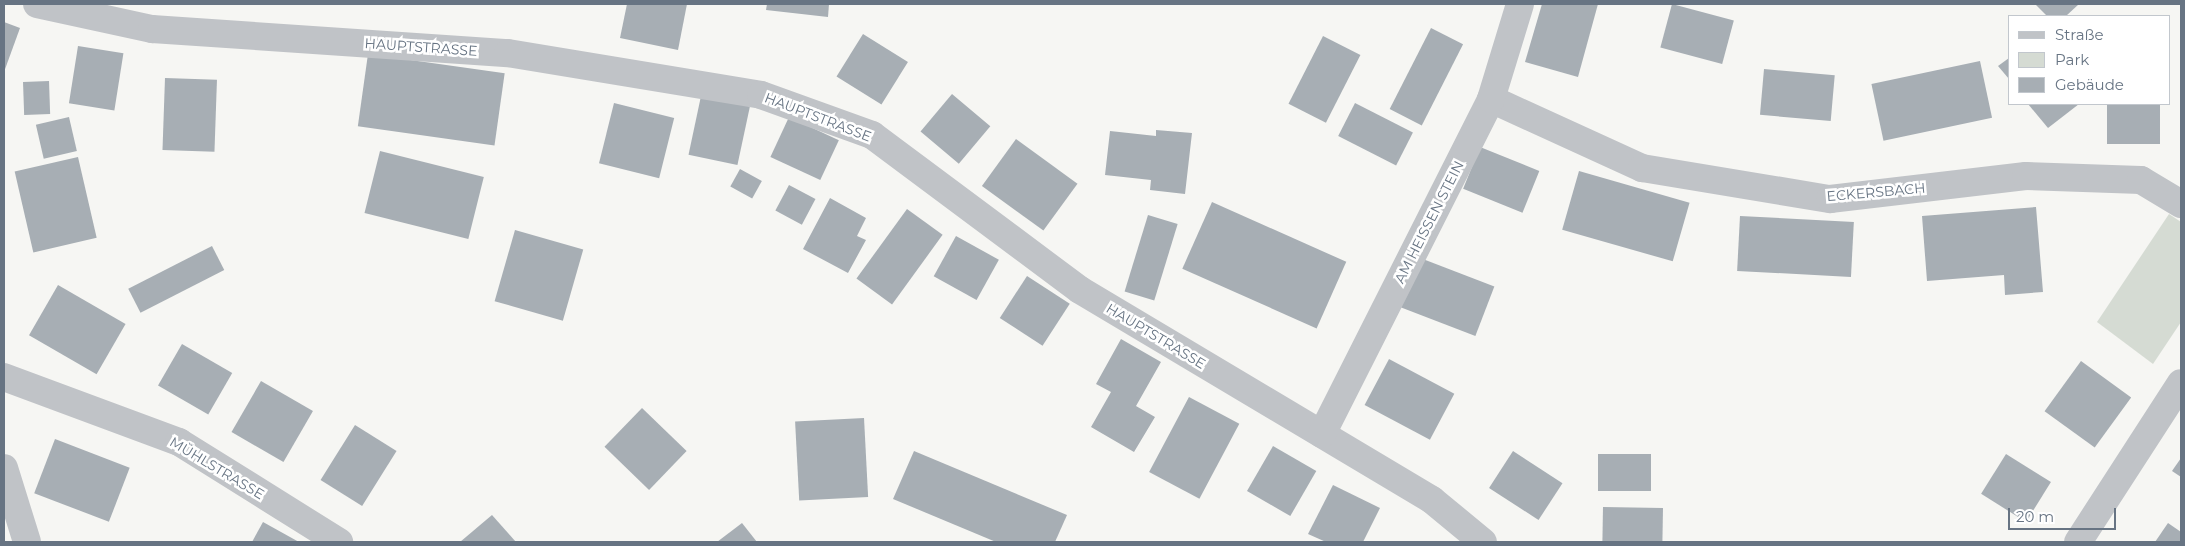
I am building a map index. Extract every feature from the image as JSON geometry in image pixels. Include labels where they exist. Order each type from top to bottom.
[{"type":"street","name":"HAUPTSTRASSE","points":[[37,4],[508,53],[761,95],[872,135],[1080,290],[1432,500],[1483,542]]},
{"type":"street","name":"AM HEISSEN STEIN","points":[[1322,434],[1491,99],[1520,4]]},
{"type":"street","name":"ECKERSBACH","points":[[1491,99],[1642,168],[1830,199],[2026,176],[2141,180],[2181,204]]},
{"type":"street","name":"MÜHLSTRASSE","points":[[4,377],[179,442],[339,542]]},
{"type":"street","points":[[2078,542],[2181,383]]},
{"type":"street","points":[[4,468],[27,542]]},
{"type":"green space","points":[[2169,214],[2181,222],[2181,322],[2153,364],[2097,322]]},
{"type":"building","points":[[627,4],[687,4],[678,50],[620,38]]},
{"type":"building","points":[[767,4],[829,4],[828,17],[766,10]]},
{"type":"building","points":[[1542,4],[1598,4],[1578,77],[1525,62]]},
{"type":"building","points":[[1672,4],[1734,21],[1722,64],[1660,47]]},
{"type":"building","points":[[2035,4],[2079,4],[2067,15],[2046,15]]},
{"type":"building","points":[[4,22],[20,28],[4,72]]},
{"type":"building","points":[[1431,28],[1463,44],[1422,125],[1390,109]]},
{"type":"building","points":[[863,34],[908,62],[881,104],[837,76]]},
{"type":"building","points":[[1323,36],[1360,55],[1326,123],[1288,104]]},
{"type":"building","points":[[78,46],[123,53],[114,110],[69,103]]},
{"type":"building","points":[[368,54],[505,73],[494,145],[358,126]]},
{"type":"building","points":[[2008,59],[2008,78],[1998,66]]},
{"type":"building","points":[[1980,61],[1992,118],[1883,141],[1871,84]]},
{"type":"building","points":[[1764,69],[1835,75],[1831,121],[1760,115]]},
{"type":"building","points":[[165,78],[217,80],[214,152],[162,150]]},
{"type":"building","points":[[49,81],[50,114],[24,115],[23,82]]},
{"type":"building","points":[[952,94],[990,126],[959,164],[921,132]]},
{"type":"building","points":[[701,96],[750,106],[737,165],[689,155]]},
{"type":"building","points":[[614,103],[674,118],[659,178],[599,163]]},
{"type":"building","points":[[1355,103],[1413,133],[1396,165],[1338,136]]},
{"type":"building","points":[[2029,105],[2078,105],[2048,128]]},
{"type":"building","points":[[2107,105],[2160,105],[2160,144],[2107,144]]},
{"type":"building","points":[[69,117],[77,151],[44,159],[36,125]]},
{"type":"building","points":[[789,117],[839,140],[820,180],[770,157]]},
{"type":"building","points":[[1156,130],[1192,133],[1185,194],[1150,190],[1151,180],[1105,175],[1110,131],[1156,136]]},
{"type":"building","points":[[1016,139],[1077,184],[1043,231],[982,186]]},
{"type":"building","points":[[1480,147],[1539,171],[1522,213],[1463,189]]},
{"type":"building","points":[[380,151],[484,177],[468,239],[365,213]]},
{"type":"building","points":[[78,157],[97,238],[33,252],[15,172]]},
{"type":"building","points":[[740,169],[762,181],[752,199],[730,186]]},
{"type":"building","points":[[1579,171],[1690,203],[1673,261],[1562,230]]},
{"type":"building","points":[[789,185],[815,199],[802,225],[775,211]]},
{"type":"building","points":[[830,198],[866,218],[857,236],[866,240],[848,273],[803,249]]},
{"type":"building","points":[[1212,202],[1346,262],[1317,328],[1182,269]]},
{"type":"building","points":[[2036,207],[2043,292],[2005,295],[2004,275],[1927,281],[1922,216]]},
{"type":"building","points":[[907,209],[943,235],[892,304],[856,279]]},
{"type":"building","points":[[1148,215],[1178,224],[1154,301],[1125,292]]},
{"type":"building","points":[[1740,216],[1854,222],[1851,277],[1737,271]]},
{"type":"building","points":[[515,230],[583,250],[563,321],[495,301]]},
{"type":"building","points":[[956,236],[999,260],[977,300],[934,276]]},
{"type":"building","points":[[212,246],[224,270],[141,313],[128,289]]},
{"type":"building","points":[[1415,256],[1494,286],[1475,336],[1396,305]]},
{"type":"building","points":[[1027,276],[1070,304],[1043,346],[1000,318]]},
{"type":"building","points":[[58,285],[126,324],[97,374],[29,335]]},
{"type":"building","points":[[1121,339],[1161,362],[1136,406],[1155,417],[1134,452],[1091,427],[1111,392],[1096,384]]},
{"type":"building","points":[[182,344],[232,373],[208,415],[158,386]]},
{"type":"building","points":[[1389,359],[1454,394],[1430,440],[1365,405]]},
{"type":"building","points":[[2081,361],[2131,397],[2095,448],[2045,411]]},
{"type":"building","points":[[261,381],[313,411],[283,462],[232,432]]},
{"type":"building","points":[[1189,397],[1239,424],[1199,499],[1149,472]]},
{"type":"building","points":[[642,408],[687,451],[649,490],[604,447]]},
{"type":"building","points":[[864,418],[868,497],[799,501],[795,422]]},
{"type":"building","points":[[355,425],[397,451],[362,506],[321,480]]},
{"type":"building","points":[[55,439],[130,468],[109,522],[34,493]]},
{"type":"building","points":[[1273,446],[1316,471],[1290,516],[1247,491]]},
{"type":"building","points":[[914,451],[1067,515],[1055,542],[996,542],[893,499]]},
{"type":"building","points":[[1513,451],[1562,483],[1539,520],[1489,488]]},
{"type":"building","points":[[1598,454],[1651,454],[1651,491],[1598,491]]},
{"type":"building","points":[[2006,454],[2051,482],[2026,522],[1981,494]]},
{"type":"building","points":[[2181,458],[2181,477],[2172,471]]},
{"type":"building","points":[[1333,485],[1380,508],[1363,542],[1326,542],[1308,534]]},
{"type":"building","points":[[1603,507],[1663,508],[1662,542],[1602,542]]},
{"type":"building","points":[[492,515],[516,542],[460,542]]},
{"type":"building","points":[[263,522],[299,542],[252,542]]},
{"type":"building","points":[[742,523],[757,542],[717,542]]},
{"type":"building","points":[[2168,523],[2181,532],[2181,542],[2155,542]]}]
